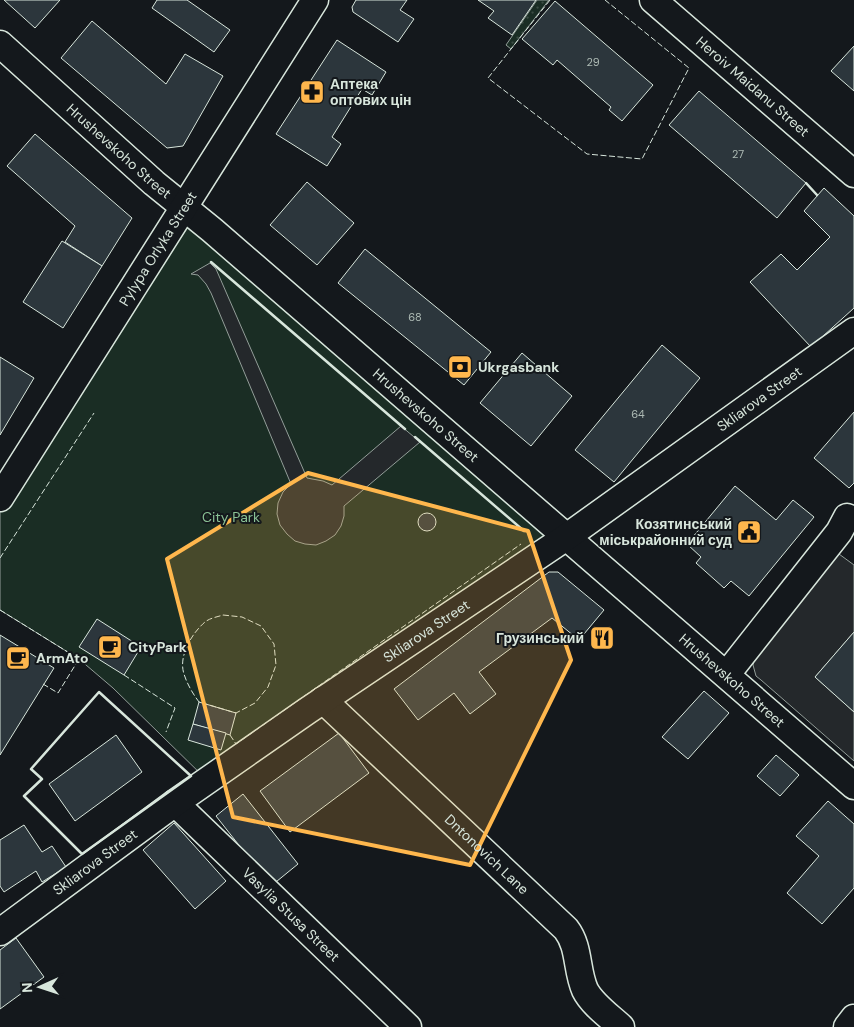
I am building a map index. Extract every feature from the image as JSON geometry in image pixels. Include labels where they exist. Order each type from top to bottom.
[{"type":"street","name":"Pylypa Orlyka Street","points":[[0,498],[315,0]]},
{"type":"street","name":"Heroiv Maidanu Street","points":[[653,0],[854,174]]},
{"type":"street","name":"Hrushevskoho Street","points":[[0,44],[154,183],[212,230],[568,536],[854,786]]},
{"type":"street","name":"Skliarova Street","points":[[0,932],[175,803],[323,700],[568,536],[854,331]]},
{"type":"street","points":[[727,674],[839,532],[847,517]]},
{"type":"street","name":"Dntonovich Lane","points":[[323,700],[566,929],[573,940],[584,988],[592,999],[621,1027]]},
{"type":"street","name":"Vasylia Stusa Street","points":[[175,803],[408,1027]]},
{"type":"street","points":[[847,1027],[854,1018]]},
{"type":"highlighted area","points":[[308,473],[528,531],[571,660],[470,865],[233,817],[167,559]]},
{"type":"green space","points":[[537,0],[549,0],[511,49],[506,45]]},
{"type":"green space","name":"City Park","points":[[184,207],[568,536],[208,781],[113,688],[79,659],[0,610],[0,498]]},
{"type":"shaded area","points":[[210,263],[216,269],[307,478],[332,485],[401,426],[420,442],[344,506],[341,526],[335,535],[316,545],[295,541],[280,525],[277,514],[278,503],[283,492],[291,484],[211,293],[198,275],[191,274]]},
{"type":"shaded area","points":[[839,554],[854,565],[854,632],[815,677],[854,712],[854,761],[756,676],[753,665],[754,660],[835,555]]},
{"type":"building","points":[[4,0],[60,0],[35,28]]},
{"type":"building","points":[[157,0],[187,0],[230,30],[214,52],[152,8]]},
{"type":"building","points":[[356,0],[407,0],[400,10],[414,19],[398,42],[353,12],[352,7]]},
{"type":"building","points":[[478,0],[536,0],[512,35],[488,18],[494,11]]},
{"type":"building","points":[[555,1],[653,85],[622,121],[609,110],[611,107],[557,60],[553,65],[522,39]]},
{"type":"building","points":[[92,21],[166,84],[185,54],[223,76],[183,146],[167,148],[61,58]]},
{"type":"building","points":[[337,40],[386,72],[372,95],[362,89],[332,137],[341,144],[327,166],[276,134]]},
{"type":"building","points":[[854,46],[854,91],[831,71]]},
{"type":"building","points":[[699,91],[806,183],[777,218],[669,125]]},
{"type":"building","points":[[35,134],[132,218],[102,266],[65,242],[75,226],[7,166]]},
{"type":"building","points":[[307,182],[354,223],[317,265],[270,225]]},
{"type":"building","points":[[824,188],[854,216],[854,308],[811,347],[750,282],[781,254],[797,270],[830,237],[804,211]]},
{"type":"building","points":[[62,241],[102,266],[63,328],[23,302]]},
{"type":"building","points":[[365,249],[491,352],[464,385],[338,283]]},
{"type":"building","points":[[662,345],[700,378],[614,482],[575,450]]},
{"type":"building","points":[[522,353],[572,396],[531,446],[480,403]]},
{"type":"building","points":[[0,357],[34,378],[0,435]]},
{"type":"building","points":[[854,412],[854,483],[849,488],[814,458]]},
{"type":"building","name":"Козятинський міськрайонний суд","points":[[735,486],[776,520],[793,500],[814,517],[749,596],[731,581],[724,588],[696,563],[701,557],[687,544]]},
{"type":"building","points":[[427,513],[433,516],[436,522],[433,528],[427,531],[421,528],[418,522],[421,516]]},
{"type":"building","points":[[549,572],[558,572],[604,610],[579,640],[552,618],[479,672],[496,694],[470,714],[454,693],[418,720],[394,689]]},
{"type":"building","name":"CityPark","points":[[97,619],[141,647],[124,675],[79,647]]},
{"type":"building","points":[[854,632],[854,712],[815,677]]},
{"type":"building","points":[[0,635],[54,668],[0,755]]},
{"type":"building","points":[[704,691],[729,713],[688,759],[662,737]]},
{"type":"building","points":[[199,702],[236,713],[230,735],[193,724]]},
{"type":"building","points":[[193,724],[226,733],[221,750],[188,740]]},
{"type":"building","points":[[339,733],[369,773],[290,832],[260,791]]},
{"type":"building","points":[[116,735],[142,772],[75,821],[49,784]]},
{"type":"building","points":[[776,755],[799,775],[780,796],[757,776]]},
{"type":"building","points":[[243,794],[298,864],[271,886],[216,816]]},
{"type":"building","points":[[828,801],[854,824],[854,888],[822,924],[787,893],[819,856],[796,836]]},
{"type":"building","points":[[174,823],[226,881],[195,909],[143,850]]},
{"type":"building","points":[[24,825],[42,852],[52,846],[66,867],[42,882],[36,871],[4,892],[0,886],[0,840]]},
{"type":"building","points":[[16,938],[44,977],[0,1009],[0,950]]},
{"type":"fence","points":[[550,0],[488,78],[587,154],[642,159],[689,68],[605,0]]},
{"type":"fence","points":[[0,558],[94,413]]},
{"type":"fence","points":[[230,735],[236,744],[521,544]]},
{"type":"fence","points":[[0,610],[79,659],[58,693],[43,684]]},
{"type":"fence","points":[[223,615],[242,617],[261,626],[274,644],[276,665],[268,687],[255,703],[236,713],[199,702],[188,685],[183,667],[187,645],[195,632],[207,621],[223,615]]},
{"type":"fence","points":[[124,675],[175,708],[166,732]]},
{"type":"wall","points":[[806,183],[817,195]]},
{"type":"wall","points":[[211,262],[405,429]]},
{"type":"wall","points":[[415,437],[524,531]]},
{"type":"wall","points":[[99,692],[191,776],[82,854],[24,796],[42,779],[31,769],[99,692]]},
{"type":"place","name":"Аптека оптових цін","points":[[312,92]]},
{"type":"place","name":"Ukrgasbank","points":[[460,367]]},
{"type":"place","name":"Козятинський міськрайонний суд","points":[[749,532]]},
{"type":"place","name":"Грузинський","points":[[602,638]]},
{"type":"place","name":"CityPark","points":[[110,647]]},
{"type":"place","name":"ArmAto","points":[[18,658]]}]
